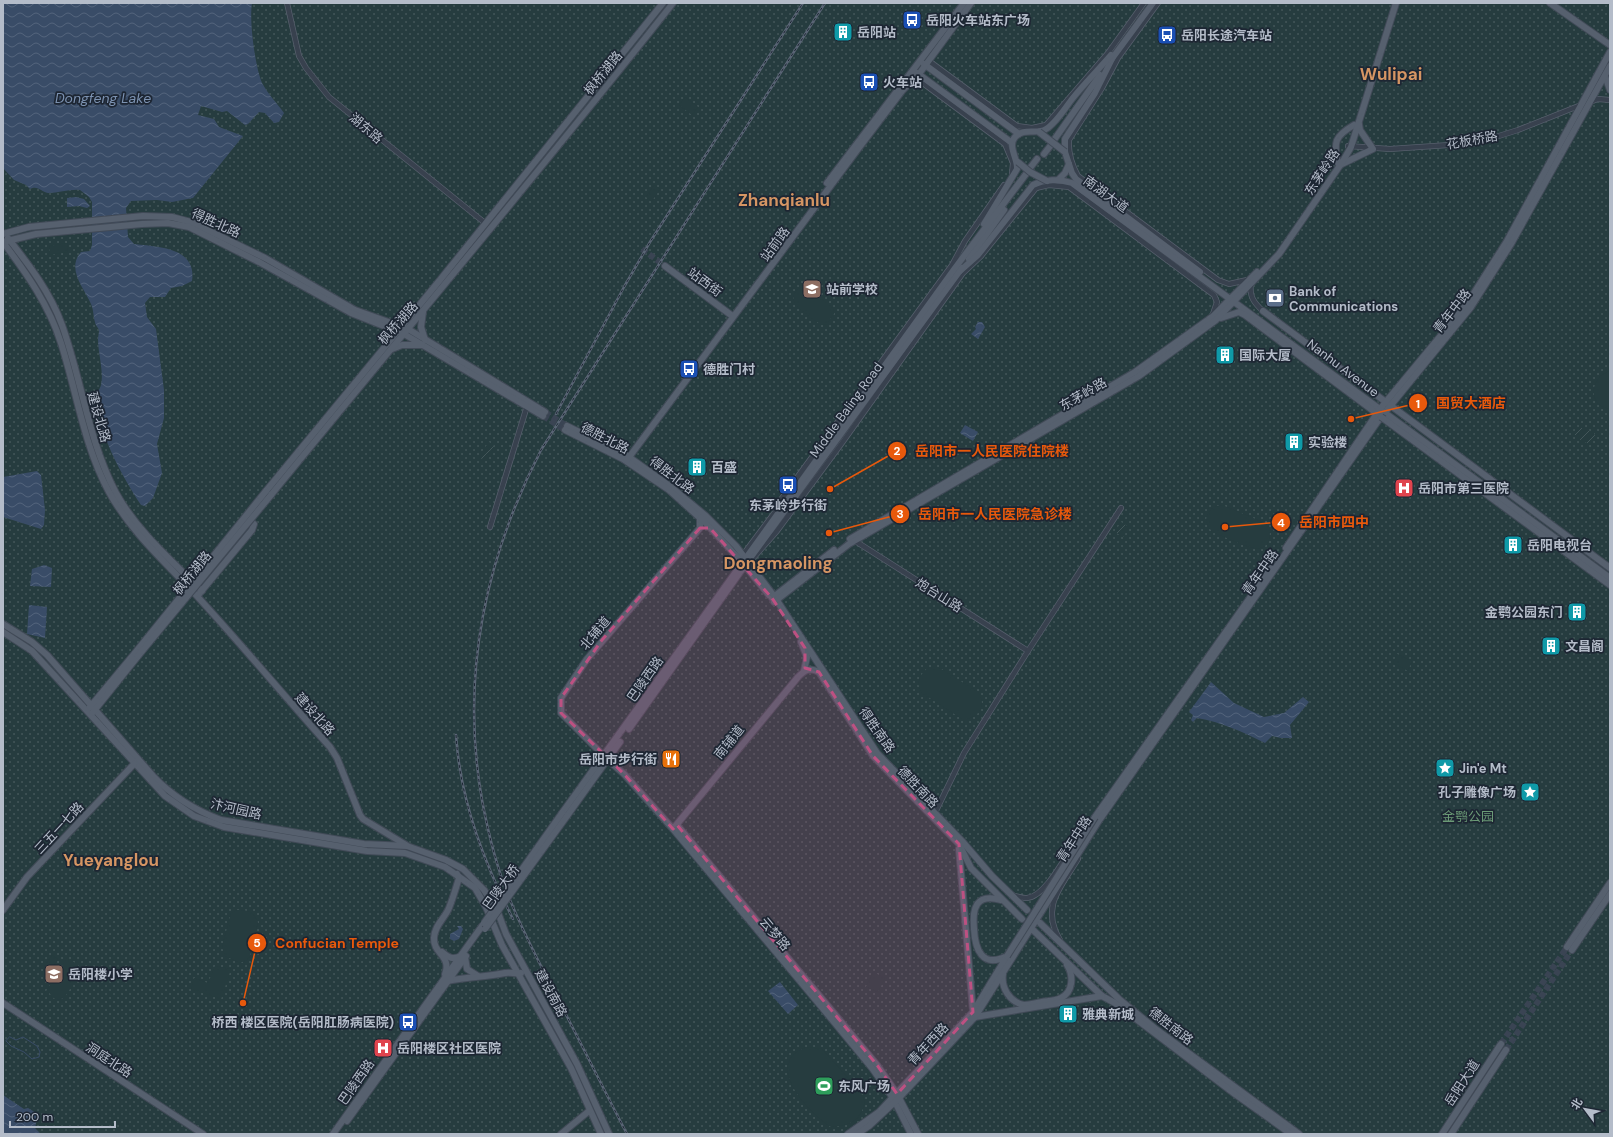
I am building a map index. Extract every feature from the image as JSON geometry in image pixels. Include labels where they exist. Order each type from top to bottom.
[{"type":"main road","name":"枫桥湖路","points":[[136,655],[403,330],[485,223],[663,3]]},
{"type":"main road","name":"枫桥湖路","points":[[136,655],[249,520],[268,493],[390,350],[403,330],[424,310],[673,3]]},
{"type":"main road","name":"站前路","points":[[925,63],[964,3]]},
{"type":"main road","name":"站前路","points":[[626,458],[902,91],[971,3]]},
{"type":"main road","points":[[1043,153],[1149,3]]},
{"type":"main road","points":[[1040,132],[1050,126],[1083,86],[1112,56],[1153,3]]},
{"type":"main road","points":[[1356,124],[1393,3]]},
{"type":"main road","points":[[1356,124],[1374,149],[1339,164],[1334,147],[1342,132],[1356,124],[1396,3]]},
{"type":"main road","points":[[1550,3],[1610,45]]},
{"type":"main road","name":"青年中路","points":[[1007,956],[1096,819],[1282,554],[1384,411],[1467,304],[1507,241],[1610,52]]},
{"type":"main road","points":[[1112,56],[1095,93],[1065,139],[1065,152],[1076,179],[1141,230]]},
{"type":"main road","points":[[925,63],[1019,134]]},
{"type":"main road","name":"青年中路","points":[[1384,411],[1471,307],[1511,244],[1610,66]]},
{"type":"main road","points":[[916,74],[1012,143]]},
{"type":"main road","name":"站前路","points":[[626,458],[850,151],[898,88],[916,74]]},
{"type":"main road","points":[[1605,76],[1610,90]]},
{"type":"main road","name":"东茅岭路","points":[[1234,298],[1251,284],[1290,241],[1349,147],[1356,124]]},
{"type":"main road","points":[[1047,181],[1034,175],[1018,162],[1013,151],[1012,143],[1019,134],[1029,131],[1040,132],[1065,152]]},
{"type":"main road","points":[[1032,169],[1038,160]]},
{"type":"main road","name":"Middle Baling Road","points":[[746,561],[862,396],[958,270],[1016,174],[1018,162]]},
{"type":"main road","points":[[1058,180],[1065,173],[1069,164]]},
{"type":"main road","name":"东茅岭路","points":[[774,599],[852,540],[1135,372],[1214,319],[1288,240],[1339,164]]},
{"type":"main road","name":"Middle Baling Road","points":[[746,561],[1028,175]]},
{"type":"main road","name":"Middle Baling Road","points":[[958,270],[978,255],[1033,185],[1058,180]]},
{"type":"main road","name":"南湖大道","points":[[1058,180],[1072,183],[1141,230]]},
{"type":"main road","name":"得胜北路","points":[[3,233],[30,227],[82,221],[143,216],[172,217],[191,222],[265,258],[355,310],[403,330]]},
{"type":"main road","name":"得胜北路","points":[[5,241],[36,234],[142,224],[168,223],[189,227],[259,262],[352,314],[403,330]]},
{"type":"main road","name":"Nanhu Avenue","points":[[1141,230],[1610,578]]},
{"type":"main road","name":"建设北路","points":[[3,233],[5,241],[45,304],[61,343],[89,448],[108,491],[122,513],[141,537],[197,596],[330,748],[337,758],[363,819],[407,846]]},
{"type":"main road","name":"建设北路","points":[[5,241],[43,286],[62,324],[93,439],[117,494],[144,531],[202,591]]},
{"type":"main road","name":"站西街","points":[[666,266],[731,315]]},
{"type":"main road","points":[[424,310],[421,326],[424,342]]},
{"type":"main road","points":[[1263,311],[1384,411],[1610,584]]},
{"type":"main road","points":[[1214,319],[1239,312],[1245,315],[1610,568]]},
{"type":"main road","points":[[390,350],[402,345],[424,342],[527,406],[544,414],[424,342],[403,330]]},
{"type":"main road","name":"Nanhu Avenue","points":[[1384,411],[1610,574]]},
{"type":"main road","name":"得胜北路","points":[[566,428],[626,458],[671,487],[719,529],[736,546],[746,561]]},
{"type":"main road","name":"德胜北路","points":[[626,458],[669,490],[700,518]]},
{"type":"main road","points":[[699,510],[702,524],[700,528],[719,529]]},
{"type":"main road","name":"得胜南路","points":[[700,518],[746,561],[774,599],[877,753],[1011,895],[1027,910]]},
{"type":"main road","points":[[197,596],[252,530],[254,524],[249,520]]},
{"type":"main road","name":"北辅道","points":[[606,758],[562,713],[560,706],[561,698],[602,640],[700,528]]},
{"type":"main road","name":"巴陵西路","points":[[564,815],[746,561]]},
{"type":"main road","name":"得胜南路","points":[[774,599],[805,648],[807,657],[804,671]]},
{"type":"main road","name":"汴河园路","points":[[3,624],[32,642],[47,655],[93,707],[122,745],[134,764],[171,801],[194,816],[224,827],[367,851],[404,853],[445,867],[457,873]]},
{"type":"main road","name":"汴河园路","points":[[3,632],[32,651],[89,713],[167,791],[200,812],[221,820],[364,844],[407,846],[446,860],[463,869]]},
{"type":"main road","points":[[89,713],[136,655]]},
{"type":"main road","name":"德胜南路","points":[[804,671],[809,669],[819,672],[873,756],[959,844],[971,868],[1022,919]]},
{"type":"main road","name":"南辅道","points":[[675,827],[804,671]]},
{"type":"main road","points":[[606,758],[628,778],[675,827],[872,1058],[918,1134]]},
{"type":"main road","name":"三五一七路","points":[[3,910],[28,877],[134,764]]},
{"type":"main road","name":"巴陵大桥","points":[[453,968],[464,956],[483,927],[564,815]]},
{"type":"main road","name":"青年中路","points":[[1004,971],[1096,819]]},
{"type":"main road","points":[[959,844],[974,1014],[1102,996]]},
{"type":"main road","name":"建设南路","points":[[463,869],[484,890],[497,910],[506,934],[577,1064],[609,1134]]},
{"type":"main road","points":[[457,873],[459,878],[448,909],[437,926],[434,937],[435,946],[445,959],[447,968],[445,980],[482,978],[506,973],[520,974],[526,970]]},
{"type":"main road","name":"建设南路","points":[[457,873],[475,888],[486,907],[502,945],[520,974],[571,1068],[589,1111],[601,1134]]},
{"type":"main road","points":[[1610,883],[1570,948],[1610,894]]},
{"type":"main road","points":[[1003,900],[989,898],[977,903],[973,913],[973,925],[976,947],[982,956],[989,960],[1007,956]]},
{"type":"main road","name":"德胜南路","points":[[1040,923],[1119,999],[1157,1030],[1299,1134]]},
{"type":"main road","name":"德胜南路","points":[[1033,930],[1102,996],[1115,1003],[1235,1094],[1291,1134]]},
{"type":"main road","points":[[435,946],[451,958],[464,956],[467,969],[482,978]]},
{"type":"main road","name":"青年西路","points":[[974,1014],[1007,956]]},
{"type":"main road","points":[[1004,971],[1003,982],[1007,995],[1018,1003],[1025,1005],[1056,1000],[1061,998],[1068,991],[1071,982],[1069,968],[1063,958]]},
{"type":"main road","name":"巴陵西路","points":[[337,1134],[453,968]]},
{"type":"main road","name":"青年西路","points":[[857,1134],[869,1126],[974,1014],[1004,971]]},
{"type":"main road","name":"巴陵西路","points":[[333,1134],[445,980]]},
{"type":"main road","name":"洞庭北路","points":[[3,1005],[199,1134]]},
{"type":"main road","name":"洞庭北路","points":[[3,1005],[203,1134]]},
{"type":"main road","name":"岳阳大道","points":[[1442,1134],[1501,1044]]},
{"type":"main road","name":"岳阳大道","points":[[1451,1134],[1506,1050]]},
{"type":"main road","points":[[896,1098],[911,1134]]},
{"type":"main road","name":"青年西路","points":[[848,1134],[896,1098]]},
{"type":"main road","points":[[561,1134],[589,1111]]},
{"type":"street","name":"湖东路","points":[[287,3],[300,56],[306,68],[329,98],[485,223]]},
{"type":"street","points":[[925,63],[1017,126],[1038,128],[1046,125],[1108,53],[1144,3]]},
{"type":"street","points":[[1158,3],[1118,58],[1102,88],[1069,140],[1068,147],[1073,167],[1078,176],[1218,280],[1224,283],[1234,284],[1252,277]]},
{"type":"street","points":[[736,546],[744,548],[751,542],[952,265],[965,242],[1013,171],[1014,163],[1005,144],[916,74]]},
{"type":"street","name":"花板桥路","points":[[1349,147],[1374,149],[1449,145],[1486,140],[1518,130],[1591,101],[1598,99],[1610,100]]},
{"type":"street","points":[[746,561],[842,443],[963,273],[981,256],[1036,188],[1049,185],[1063,185],[1069,187],[1092,203],[1214,295],[1217,302],[1214,319]]},
{"type":"street","points":[[1251,284],[1250,291],[1253,301],[1263,311]]},
{"type":"street","points":[[871,376],[881,371]]},
{"type":"street","points":[[855,398],[862,396]]},
{"type":"street","points":[[490,527],[527,406]]},
{"type":"street","points":[[935,813],[964,753],[1121,508]]},
{"type":"street","name":"炮台山路","points":[[852,540],[1028,651]]},
{"type":"street","points":[[746,561],[751,542]]},
{"type":"street","points":[[1011,895],[1027,898],[1039,893],[1049,882],[1074,842],[1096,819]]},
{"type":"street","points":[[1064,947],[1052,924],[1051,918],[1053,903],[1087,844],[1096,819]]},
{"type":"highlighted area","points":[[700,528],[710,528],[772,598],[805,648],[805,668],[819,672],[873,756],[959,844],[973,1012],[897,1094],[877,1065],[677,825],[673,829],[624,774],[561,713],[561,698],[602,640]]},
{"type":"green space","name":"金鹗公园","points":[[3,3],[1610,3],[1610,1134],[3,1134]]},
{"type":"green space","points":[[685,97],[698,107],[692,115],[679,105]]},
{"type":"green space","points":[[654,185],[660,189],[652,201],[646,197]]},
{"type":"green space","points":[[67,243],[68,252],[50,255],[49,246]]},
{"type":"green space","points":[[800,287],[806,288],[833,308],[834,314],[826,325],[820,324],[803,312],[795,303],[793,298],[795,292]]},
{"type":"green space","points":[[1610,371],[1610,409],[1601,406],[1597,402],[1594,396],[1594,391],[1600,377]]},
{"type":"green space","points":[[1579,427],[1594,433],[1596,439],[1589,444],[1576,438],[1574,432]]},
{"type":"green space","points":[[489,442],[494,446],[484,460],[479,456]]},
{"type":"green space","points":[[1222,505],[1265,523],[1270,529],[1269,539],[1266,545],[1262,548],[1250,547],[1211,531],[1206,521],[1208,513],[1214,508]]},
{"type":"green space","points":[[1121,522],[1129,527],[1123,537],[1115,532]]},
{"type":"green space","points":[[1397,654],[1412,661],[1408,671],[1393,663]]},
{"type":"green space","points":[[929,667],[938,667],[978,692],[982,702],[976,715],[967,719],[962,719],[922,693],[919,682],[923,673]]},
{"type":"green space","points":[[237,910],[244,910],[252,913],[258,922],[250,956],[247,960],[240,963],[225,956],[222,947],[231,913]]},
{"type":"green space","points":[[52,955],[58,959],[50,971],[44,967]]},
{"type":"green space","points":[[67,958],[69,960],[68,962],[74,962],[80,967],[80,974],[64,998],[57,1000],[52,997],[49,992],[47,994],[45,993]]},
{"type":"green space","points":[[215,966],[231,969],[221,999],[191,989],[194,978],[208,983]]},
{"type":"green space","points":[[873,972],[885,978],[878,992],[866,987]]},
{"type":"green space","name":"东风广场","points":[[807,1047],[822,1049],[860,1091],[865,1102],[860,1114],[853,1121],[844,1125],[831,1127],[811,1111],[793,1087],[788,1075],[788,1064],[794,1054]]},
{"type":"water","name":"Dongfeng Lake","points":[[3,3],[252,3],[252,32],[259,75],[264,87],[284,113],[279,122],[274,123],[265,113],[259,112],[248,124],[245,125],[227,111],[222,112],[201,106],[198,115],[214,119],[219,127],[243,136],[193,198],[172,202],[157,200],[131,201],[126,208],[128,237],[134,244],[154,246],[174,251],[182,255],[188,261],[192,270],[192,281],[182,286],[171,288],[165,297],[150,297],[145,303],[147,317],[156,329],[164,390],[164,418],[157,444],[162,473],[153,498],[145,506],[141,505],[126,481],[112,453],[101,424],[98,410],[97,395],[102,380],[98,344],[99,330],[95,323],[91,304],[78,278],[75,265],[81,252],[90,251],[92,245],[92,202],[89,197],[80,190],[48,193],[37,188],[30,189],[26,185],[14,180],[3,168]]},
{"type":"water","points":[[76,197],[84,199],[90,206],[87,208],[79,206],[67,207],[67,198]]},
{"type":"water","points":[[978,322],[982,322],[985,327],[978,339],[971,334],[976,329],[975,327]]},
{"type":"water","points":[[965,425],[978,432],[973,441],[960,433]]},
{"type":"water","points":[[37,471],[41,475],[45,510],[44,525],[41,529],[3,517],[3,477]]},
{"type":"water","points":[[44,565],[52,568],[51,587],[30,586],[32,569]]},
{"type":"water","points":[[29,605],[47,607],[45,638],[27,634]]},
{"type":"water","points":[[1211,682],[1234,703],[1264,717],[1284,713],[1303,697],[1309,702],[1290,725],[1292,738],[1272,736],[1265,743],[1240,731],[1215,722],[1197,718],[1193,722],[1191,720],[1193,715],[1189,712]]},
{"type":"water","points":[[457,926],[461,926],[463,929],[459,939],[454,941],[450,939],[450,934],[459,929]]},
{"type":"water","points":[[780,982],[798,1005],[788,1014],[768,991]]},
{"type":"water","points":[[3,1095],[24,1109],[28,1108],[38,1114],[35,1128],[41,1134],[3,1134]]},
{"type":"waterway","points":[[10,1037],[16,1040],[23,1037],[37,1046],[40,1052],[39,1057],[32,1059],[24,1052],[11,1046],[6,1041],[10,1037]]},
{"type":"tunnel","points":[[642,249],[665,266]]},
{"type":"tunnel","points":[[545,412],[567,426]]},
{"type":"tunnel","points":[[543,416],[565,430]]},
{"type":"tunnel","points":[[1501,1044],[1567,947]]},
{"type":"tunnel","points":[[1506,1050],[1572,950]]},
{"type":"railway","points":[[556,414],[624,287],[650,242],[803,3]]},
{"type":"railway","points":[[627,1134],[527,937],[508,895],[496,860],[482,800],[476,754],[474,709],[476,664],[482,620],[491,577],[505,534],[521,492],[541,450],[825,3]]},
{"type":"railway","points":[[456,735],[462,783],[475,830],[492,875],[513,919]]},
{"type":"place","name":"岳阳火车站东广场","points":[[912,20]]},
{"type":"place","name":"岳阳站","points":[[843,32]]},
{"type":"place","name":"岳阳长途汽车站","points":[[1167,35]]},
{"type":"place","name":"火车站","points":[[869,82]]},
{"type":"place","name":"站前学校","points":[[812,289]]},
{"type":"place","name":"Bank of Communications","points":[[1275,298]]},
{"type":"place","name":"国际大厦","points":[[1225,355]]},
{"type":"place","name":"德胜门村","points":[[689,369]]},
{"type":"place","name":"国贸大酒店","points":[[1351,419]]},
{"type":"place","name":"实验楼","points":[[1294,442]]},
{"type":"place","name":"百盛","points":[[697,467]]},
{"type":"place","name":"东茅岭步行街","points":[[788,485]]},
{"type":"place","name":"岳阳市第三医院","points":[[1404,488]]},
{"type":"place","name":"岳阳市一人民医院住院楼","points":[[830,489]]},
{"type":"place","name":"岳阳市四中","points":[[1225,527]]},
{"type":"place","name":"岳阳市一人民医院急诊楼","points":[[829,533]]},
{"type":"place","name":"岳阳电视台","points":[[1513,545]]},
{"type":"place","name":"金鹗公园东门","points":[[1577,612]]},
{"type":"place","name":"文昌阁","points":[[1551,646]]},
{"type":"place","name":"岳阳市步行街","points":[[671,759]]},
{"type":"place","name":"Jin'e Mt","points":[[1445,768]]},
{"type":"place","name":"孔子雕像广场","points":[[1530,792]]},
{"type":"place","name":"岳阳楼小学","points":[[54,974]]},
{"type":"place","name":"Confucian Temple","points":[[243,1003]]},
{"type":"place","name":"雅典新城","points":[[1068,1014]]},
{"type":"place","name":"桥西 楼区医院(岳阳肛肠病医院)","points":[[408,1022]]},
{"type":"place","name":"岳阳楼区社区医院","points":[[383,1048]]},
{"type":"place","name":"东风广场","points":[[824,1086]]},
{"type":"district","name":"Wulipai","points":[[1391,74]]},
{"type":"district","name":"Zhanqianlu","points":[[784,200]]},
{"type":"district","name":"Dongmaoling","points":[[778,563]]},
{"type":"district","name":"Yueyanglou","points":[[111,860]]}]
